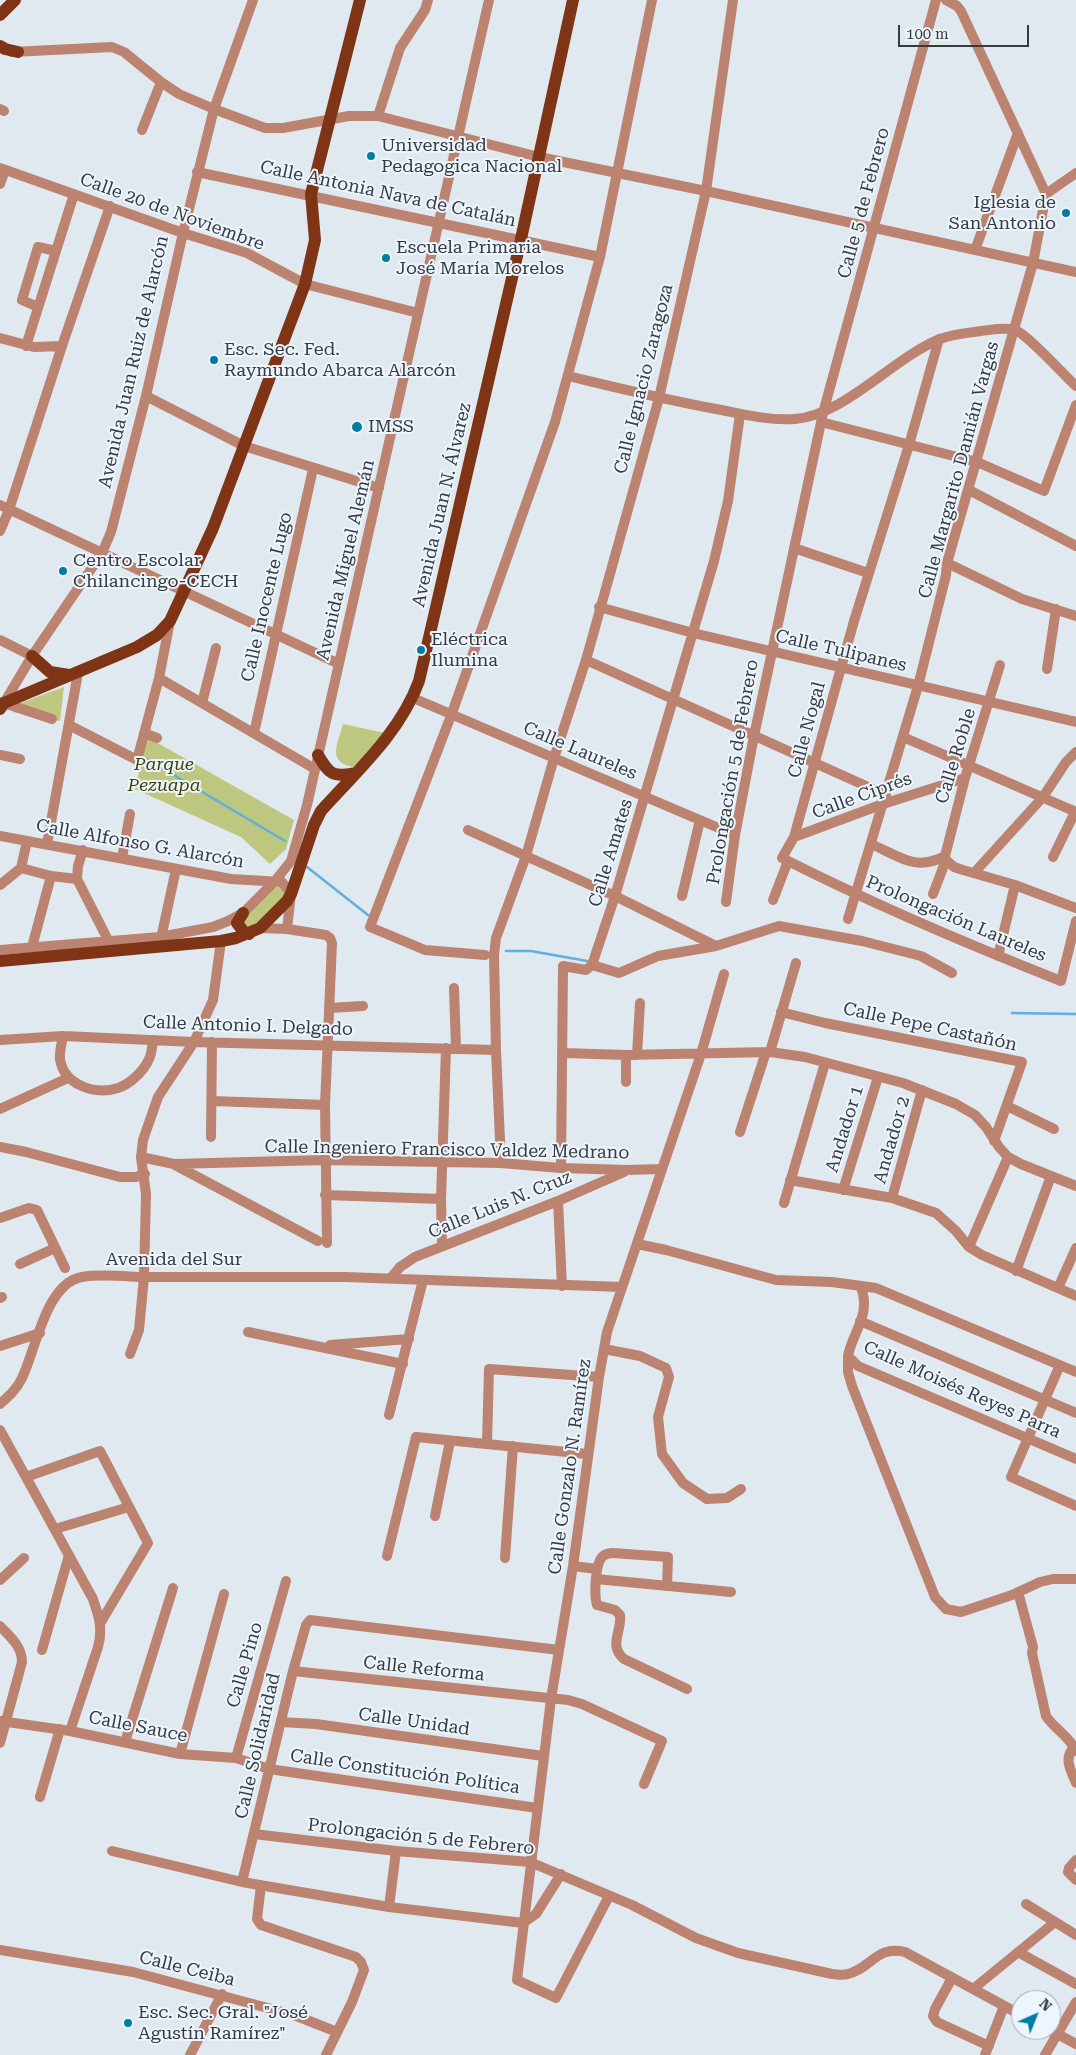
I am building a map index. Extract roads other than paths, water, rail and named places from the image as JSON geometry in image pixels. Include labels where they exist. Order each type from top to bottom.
[{"type":"main road","points":[[0,15],[15,0]]},
{"type":"main road","points":[[1,705],[137,648],[157,635],[170,621],[212,528],[305,284],[315,240],[311,194],[360,0]]},
{"type":"main road","name":"Avenida Juan N. Álvarez","points":[[291,894],[314,825],[321,811],[390,734],[413,698],[419,681],[521,239],[573,0]]},
{"type":"main road","points":[[0,46],[5,50],[18,52]]},
{"type":"main road","points":[[32,656],[50,672],[75,674]]},
{"type":"main road","points":[[318,756],[326,769],[334,775],[344,776],[355,773]]},
{"type":"main road","points":[[0,961],[160,942],[221,941],[254,931],[291,894]]},
{"type":"main road","points":[[243,913],[237,923],[240,929],[254,931]]},
{"type":"street","name":"Avenida Juan Ruiz de Alarcón","points":[[1,705],[102,553],[110,532],[146,396],[197,172],[214,109],[253,0]]},
{"type":"street","points":[[378,116],[400,48],[424,10],[428,0]]},
{"type":"street","name":"Avenida Miguel Alemán","points":[[243,913],[275,880],[290,861],[307,805],[489,0]]},
{"type":"street","points":[[485,955],[425,950],[370,927],[452,713],[556,422],[600,257],[652,0]]},
{"type":"street","name":"Calle Ignacio Zaragoza","points":[[501,1163],[496,1050],[494,955],[496,938],[526,856],[554,758],[586,660],[599,607],[659,398],[706,191],[733,0]]},
{"type":"street","name":"Calle 5 de Febrero","points":[[822,417],[936,0]]},
{"type":"street","points":[[946,0],[957,6],[961,11],[1046,194],[1076,173]]},
{"type":"street","points":[[0,52],[112,47],[124,52],[179,94],[264,128],[283,128],[349,116],[378,116],[458,138],[1076,272]]},
{"type":"street","points":[[142,130],[161,82]]},
{"type":"street","points":[[975,250],[1018,133]]},
{"type":"street","points":[[0,184],[2,169]]},
{"type":"street","name":"Calle 20 de Noviembre","points":[[2,169],[183,233],[246,253],[305,284],[418,314]]},
{"type":"street","name":"Calle Antonia Nava de Catalán","points":[[197,172],[311,194],[600,257]]},
{"type":"street","points":[[26,346],[74,194]]},
{"type":"street","name":"Calle Margarito Damián Vargas","points":[[848,919],[918,686],[947,563],[1033,263],[1046,194]]},
{"type":"street","points":[[0,531],[5,508],[110,206]]},
{"type":"street","points":[[38,307],[22,300],[38,247],[56,251]]},
{"type":"street","points":[[822,417],[908,357],[939,339],[957,334],[998,329],[1014,330],[1025,336],[1076,386]]},
{"type":"street","points":[[0,338],[26,346],[50,348],[62,346]]},
{"type":"street","name":"Calle Nogal","points":[[794,837],[816,764],[840,668],[868,573],[910,445],[939,339]]},
{"type":"street","points":[[568,376],[659,398],[740,414],[771,419],[822,417],[910,445],[977,462],[1044,491],[1076,405]]},
{"type":"street","points":[[146,396],[244,446],[312,469],[379,488]]},
{"type":"street","name":"Calle Amates","points":[[592,965],[615,896],[714,561],[728,501],[740,414]]},
{"type":"street","name":"Prolongación 5 de Febrero","points":[[726,902],[735,835],[754,736],[822,417]]},
{"type":"street","name":"Calle Inocente Lugo","points":[[254,733],[312,469]]},
{"type":"street","points":[[969,490],[1076,546]]},
{"type":"street","points":[[5,508],[339,664]]},
{"type":"street","points":[[794,548],[868,573]]},
{"type":"street","points":[[947,563],[1022,599],[1076,616]]},
{"type":"street","name":"Calle Tulipanes","points":[[599,607],[693,633],[1076,722]]},
{"type":"street","points":[[1047,670],[1051,608]]},
{"type":"street","points":[[69,725],[138,760],[170,621]]},
{"type":"street","points":[[0,640],[32,656]]},
{"type":"street","points":[[202,703],[216,648]]},
{"type":"street","points":[[586,660],[816,764],[884,800]]},
{"type":"street","name":"Calle Roble","points":[[933,894],[946,858],[965,778],[1000,665]]},
{"type":"street","points":[[47,844],[69,725],[75,674]]},
{"type":"street","points":[[158,678],[315,769]]},
{"type":"street","name":"Calle Laureles","points":[[413,698],[735,835]]},
{"type":"street","points":[[1,705],[52,719]]},
{"type":"street","points":[[144,733],[156,738]]},
{"type":"street","points":[[903,737],[1075,812],[1053,857]]},
{"type":"street","points":[[974,873],[1043,798],[1066,762],[1076,752]]},
{"type":"street","points":[[0,755],[20,759]]},
{"type":"street","name":"Calle Ciprés","points":[[773,900],[790,843],[794,837],[884,800],[965,778]]},
{"type":"street","points":[[122,858],[130,814]]},
{"type":"street","points":[[682,896],[700,820]]},
{"type":"street","points":[[468,830],[615,896],[716,946]]},
{"type":"street","name":"Calle Alfonso G. Alarcón","points":[[0,836],[231,879],[275,880]]},
{"type":"street","points":[[0,885],[22,868],[27,841]]},
{"type":"street","points":[[871,844],[917,864],[946,858],[954,867],[1076,908]]},
{"type":"street","points":[[83,850],[78,866],[77,879],[108,940]]},
{"type":"street","name":"Prolongación Laureles","points":[[785,860],[998,956],[1061,981],[1076,925]]},
{"type":"street","points":[[22,868],[51,876],[77,879]]},
{"type":"street","points":[[160,942],[176,869]]},
{"type":"street","points":[[32,947],[51,876]]},
{"type":"street","points":[[275,880],[282,882],[291,894],[288,929]]},
{"type":"street","points":[[998,956],[1015,886]]},
{"type":"street","points":[[0,950],[108,940],[160,942],[212,927],[243,913]]},
{"type":"street","points":[[561,1168],[563,966],[586,970],[592,965],[619,972],[658,956],[716,946],[779,926],[862,941],[921,956],[952,972]]},
{"type":"street","points":[[174,1164],[322,1242],[325,1160],[324,1105],[332,943],[326,935],[288,929],[254,931]]},
{"type":"street","points":[[130,1354],[139,1330],[144,1277],[143,1140],[158,1097],[194,1042],[213,1000],[221,941]]},
{"type":"street","points":[[740,1132],[796,963]]},
{"type":"street","name":"Calle Gonzalo N. Ramírez","points":[[609,1896],[556,1998],[517,1980],[543,1756],[573,1566],[598,1377],[607,1332],[701,1054],[724,974]]},
{"type":"street","points":[[442,1246],[441,1199],[454,988]]},
{"type":"street","points":[[626,1082],[640,1003]]},
{"type":"street","points":[[329,1008],[363,1006]]},
{"type":"street","name":"Calle Pepe Castañón","points":[[781,1012],[1022,1062],[994,1141]]},
{"type":"street","points":[[63,1036],[60,1060],[68,1078],[76,1084],[101,1091],[120,1087],[136,1077],[150,1059],[153,1040]]},
{"type":"street","name":"Calle Antonio I. Delgado","points":[[0,1040],[63,1036],[194,1042],[496,1050]]},
{"type":"street","points":[[211,1137],[212,1042]]},
{"type":"street","points":[[563,1052],[631,1055],[768,1052],[824,1063],[878,1077],[922,1090],[956,1104],[975,1116],[986,1127],[994,1141],[1008,1157],[1076,1186]]},
{"type":"street","points":[[784,1203],[824,1063]]},
{"type":"street","name":"Andador 1","points":[[843,1190],[878,1077]]},
{"type":"street","points":[[0,1109],[68,1078]]},
{"type":"street","name":"Andador 2","points":[[892,1198],[922,1090]]},
{"type":"street","points":[[212,1101],[324,1105]]},
{"type":"street","points":[[1007,1106],[1054,1129]]},
{"type":"street","points":[[0,1147],[120,1177],[144,1174]]},
{"type":"street","name":"Calle Ingeniero Francisco Valdez Medrano","points":[[142,1157],[174,1164],[325,1160],[501,1163],[561,1168],[627,1170],[662,1169]]},
{"type":"street","points":[[969,1247],[1008,1157]]},
{"type":"street","name":"Calle Luis N. Cruz","points":[[391,1278],[406,1261],[558,1201],[627,1170]]},
{"type":"street","points":[[1016,1271],[1051,1176]]},
{"type":"street","points":[[790,1180],[892,1198],[936,1213],[956,1231],[969,1247],[982,1255],[1076,1296]]},
{"type":"street","points":[[324,1195],[441,1199]]},
{"type":"street","points":[[558,1201],[562,1286]]},
{"type":"street","points":[[0,1218],[29,1208],[37,1210],[65,1268]]},
{"type":"street","points":[[637,1244],[776,1280],[876,1288],[916,1303],[1076,1372]]},
{"type":"street","points":[[20,1264],[55,1248]]},
{"type":"street","points":[[1058,1288],[1076,1248]]},
{"type":"street","name":"Avenida del Sur","points":[[0,1404],[15,1390],[22,1378],[50,1302],[62,1286],[80,1277],[109,1275],[144,1277],[391,1278],[622,1288]]},
{"type":"street","points":[[389,1415],[423,1280]]},
{"type":"street","name":"Calle Moisés Reyes Parra","points":[[861,1286],[864,1302],[860,1321],[849,1346],[848,1356],[858,1366],[1076,1459]]},
{"type":"street","points":[[860,1321],[1076,1413]]},
{"type":"street","points":[[248,1332],[403,1364]]},
{"type":"street","points":[[0,1346],[40,1333]]},
{"type":"street","points":[[319,1346],[409,1339]]},
{"type":"street","points":[[604,1349],[624,1352],[666,1368],[669,1377],[658,1417],[662,1454],[683,1482],[707,1499],[727,1498],[741,1489]]},
{"type":"street","points":[[848,1356],[848,1372],[852,1386],[935,1597],[946,1609],[961,1612],[1015,1594],[1034,1584],[1053,1579],[1076,1579]]},
{"type":"street","points":[[1060,1365],[1011,1477],[1076,1506]]},
{"type":"street","points":[[487,1444],[489,1369],[598,1377]]},
{"type":"street","points":[[0,1430],[93,1599],[101,1622],[100,1641],[40,1797]]},
{"type":"street","points":[[387,1556],[416,1437],[587,1454]]},
{"type":"street","points":[[435,1516],[450,1440]]},
{"type":"street","points":[[505,1558],[513,1446]]},
{"type":"street","points":[[26,1477],[100,1451],[129,1506],[148,1543],[101,1622]]},
{"type":"street","points":[[54,1529],[129,1506]]},
{"type":"street","points":[[667,1586],[668,1557],[607,1554],[601,1558],[594,1596],[597,1605],[614,1610],[620,1615],[616,1645],[617,1652],[624,1659],[687,1689]]},
{"type":"street","points":[[42,1650],[69,1555]]},
{"type":"street","points":[[0,1580],[24,1558]]},
{"type":"street","points":[[573,1566],[597,1574],[667,1586],[731,1592]]},
{"type":"street","name":"Calle Pino","points":[[236,1758],[286,1581]]},
{"type":"street","points":[[125,1742],[173,1588]]},
{"type":"street","points":[[180,1754],[224,1594]]},
{"type":"street","points":[[1015,1594],[1033,1648],[1032,1653],[1046,1716],[1052,1725],[1067,1735],[1075,1749],[1070,1752],[1067,1761],[1076,1783]]},
{"type":"street","name":"Calle Solidaridad","points":[[242,1882],[293,1671],[306,1625],[310,1620],[559,1650]]},
{"type":"street","points":[[0,1626],[22,1653],[22,1662],[3,1721],[0,1743]]},
{"type":"street","name":"Calle Reforma","points":[[293,1671],[551,1700],[568,1700],[582,1704],[662,1741],[644,1784]]},
{"type":"street","name":"Calle Sauce","points":[[3,1721],[65,1730],[180,1754],[236,1758],[269,1768]]},
{"type":"street","name":"Calle Unidad","points":[[280,1722],[316,1724],[543,1756]]},
{"type":"street","name":"Calle Constitución Política","points":[[269,1768],[537,1808]]},
{"type":"street","name":"Prolongación 5 de Febrero","points":[[254,1834],[396,1851],[530,1862],[632,1905],[696,1938],[738,1953],[832,1974],[846,1975],[859,1970],[885,1951],[894,1949],[905,1952],[952,1978]]},
{"type":"street","points":[[112,1851],[242,1882],[389,1907],[523,1923],[536,1914],[561,1874]]},
{"type":"street","points":[[389,1907],[396,1851]]},
{"type":"street","points":[[1076,1860],[1068,1872],[1076,1880]]},
{"type":"street","points":[[261,1885],[257,1919],[261,1925],[356,1958],[361,1962],[364,1970],[363,1977],[326,2055]]},
{"type":"street","points":[[1026,1904],[1076,1935]]},
{"type":"street","points":[[972,1989],[1055,1922]]},
{"type":"street","name":"Calle Ceiba","points":[[0,1950],[133,1972],[294,2014],[337,2032]]},
{"type":"street","points":[[1018,1952],[1076,1984]]},
{"type":"street","points":[[1004,2006],[987,2051],[938,2022],[933,2016],[934,2009],[952,1978],[1011,2010]]},
{"type":"street","points":[[190,2055],[222,1994]]},
{"type":"street","points":[[1061,2022],[1076,2002]]},
{"type":"street","points":[[1061,2036],[1076,2044]]},
{"type":"street","points":[[1045,2055],[1050,2040]]},
{"type":"waterway","points":[[145,758],[285,841]]},
{"type":"waterway","points":[[307,867],[368,915]]},
{"type":"waterway","points":[[506,951],[531,951],[587,961]]},
{"type":"waterway","points":[[1012,1013],[1076,1014]]},
{"type":"place","name":"Universidad Pedagogica Nacional","points":[[371,156]]},
{"type":"place","name":"Iglesia de San Antonio","points":[[1066,213]]},
{"type":"place","name":"Escuela Primaria José María Morelos","points":[[386,258]]},
{"type":"place","name":"Esc. Sec. Fed. Raymundo Abarca Alarcón","points":[[214,360]]},
{"type":"place","name":"IMSS","points":[[357,427]]},
{"type":"place","name":"Centro Escolar Chilancingo-CECH","points":[[63,571]]},
{"type":"place","name":"Eléctrica Ilumina","points":[[421,650]]},
{"type":"place","name":"Esc. Sec. Gral. \"José Agustín Ramírez\"","points":[[128,2023]]},
{"type":"park label","name":"Parque Pezuapa","points":[[164,775]]}]
